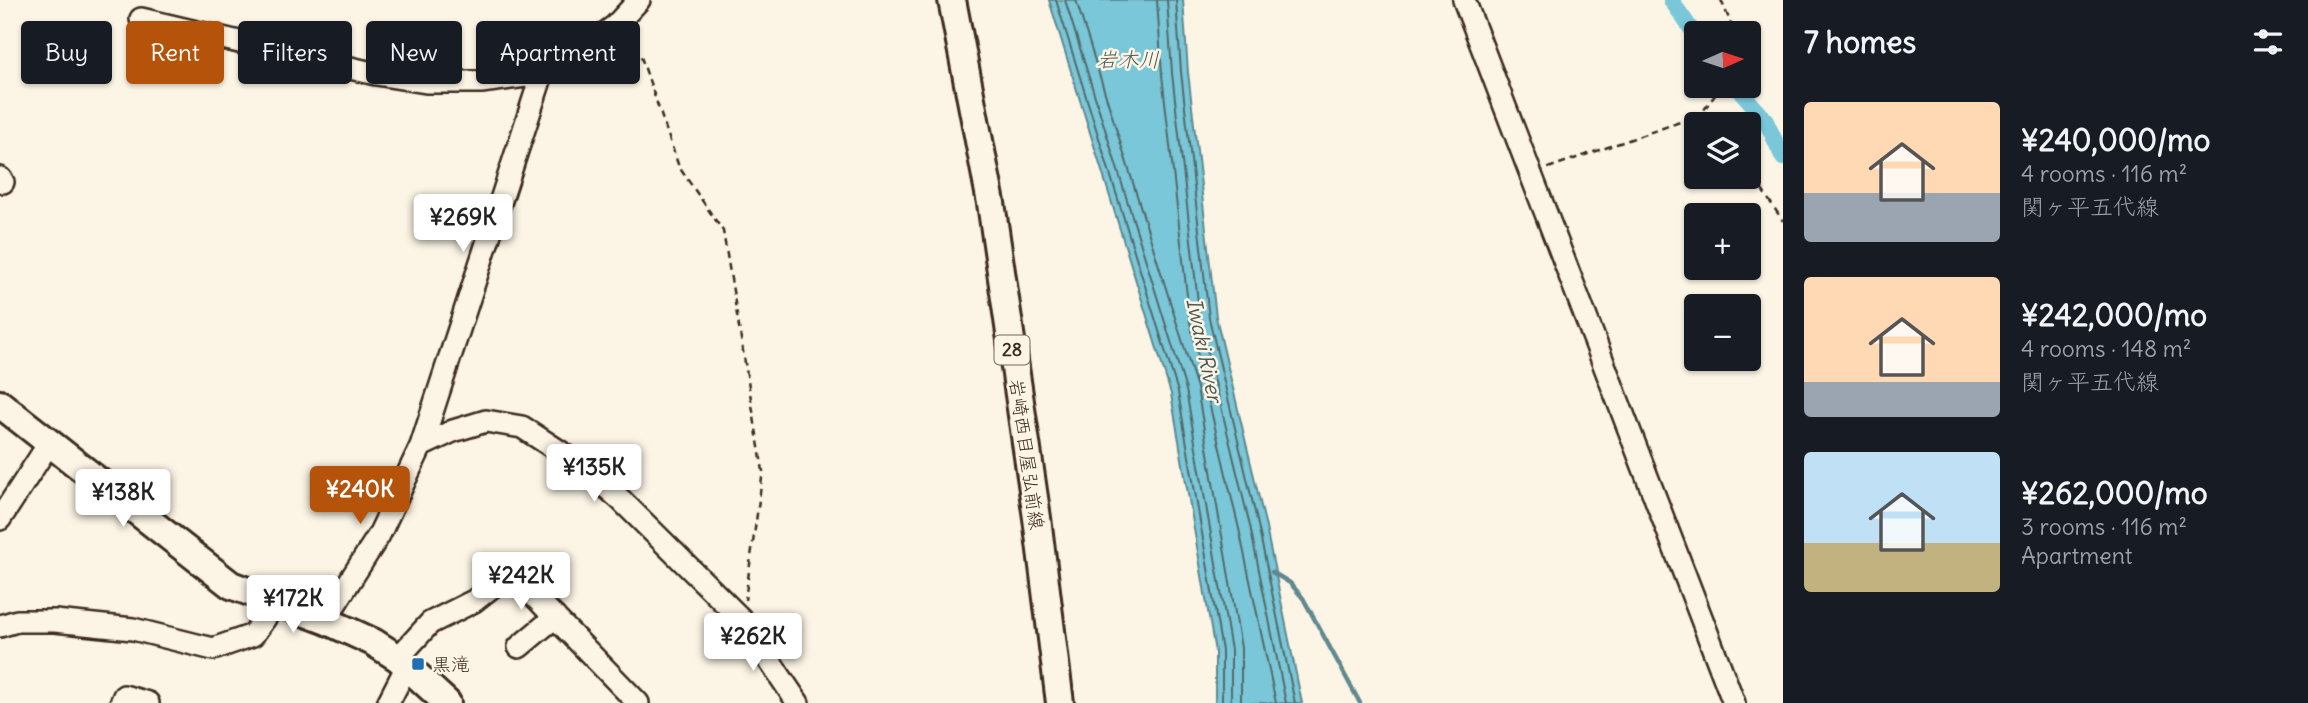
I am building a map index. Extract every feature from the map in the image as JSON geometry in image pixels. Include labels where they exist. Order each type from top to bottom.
[{"type":"main road","name":"岩崎西目屋弘前線","points":[[952,0],[990,203],[1037,517],[1060,703]]},
{"type":"main road","points":[[0,404],[231,585],[275,604],[325,620],[402,662],[447,703]]},
{"type":"street","points":[[617,21],[639,0]]},
{"type":"street","points":[[1464,0],[1734,703]]},
{"type":"street","points":[[141,19],[376,74],[426,82],[476,82]]},
{"type":"street","points":[[325,620],[379,536],[421,446],[539,84]]},
{"type":"street","points":[[421,446],[453,431],[486,421],[522,427],[582,466],[621,500],[742,620],[798,703]]},
{"type":"street","points":[[0,519],[50,442]]},
{"type":"street","points":[[388,703],[402,662],[430,624],[474,600],[511,572],[638,703]]},
{"type":"street","points":[[0,626],[17,621],[55,621],[133,629],[213,649],[253,635],[275,604]]},
{"type":"street","points":[[519,647],[555,617]]},
{"type":"street","points":[[121,703],[124,696],[148,703]]},
{"type":"path","points":[[1721,0],[1730,21]]},
{"type":"path","points":[[640,54],[679,167],[723,231],[763,471],[742,620]]},
{"type":"path","points":[[1532,174],[1684,121]]},
{"type":"path","points":[[1761,188],[1783,220]]},
{"type":"water","name":"岩木川","points":[[1049,0],[1183,0],[1188,72],[1216,317],[1265,523],[1302,703],[1215,703],[1215,652],[1171,394]]},
{"type":"waterway","points":[[1671,0],[1686,21]]},
{"type":"waterway","points":[[1747,98],[1765,119],[1783,158]]},
{"type":"waterway","points":[[1272,572],[1290,583],[1303,598],[1360,703]]},
{"type":"place","name":"黒滝","points":[[418,664]]},
{"type":"water label","name":"Iwaki River","points":[[1204,350]]}]
